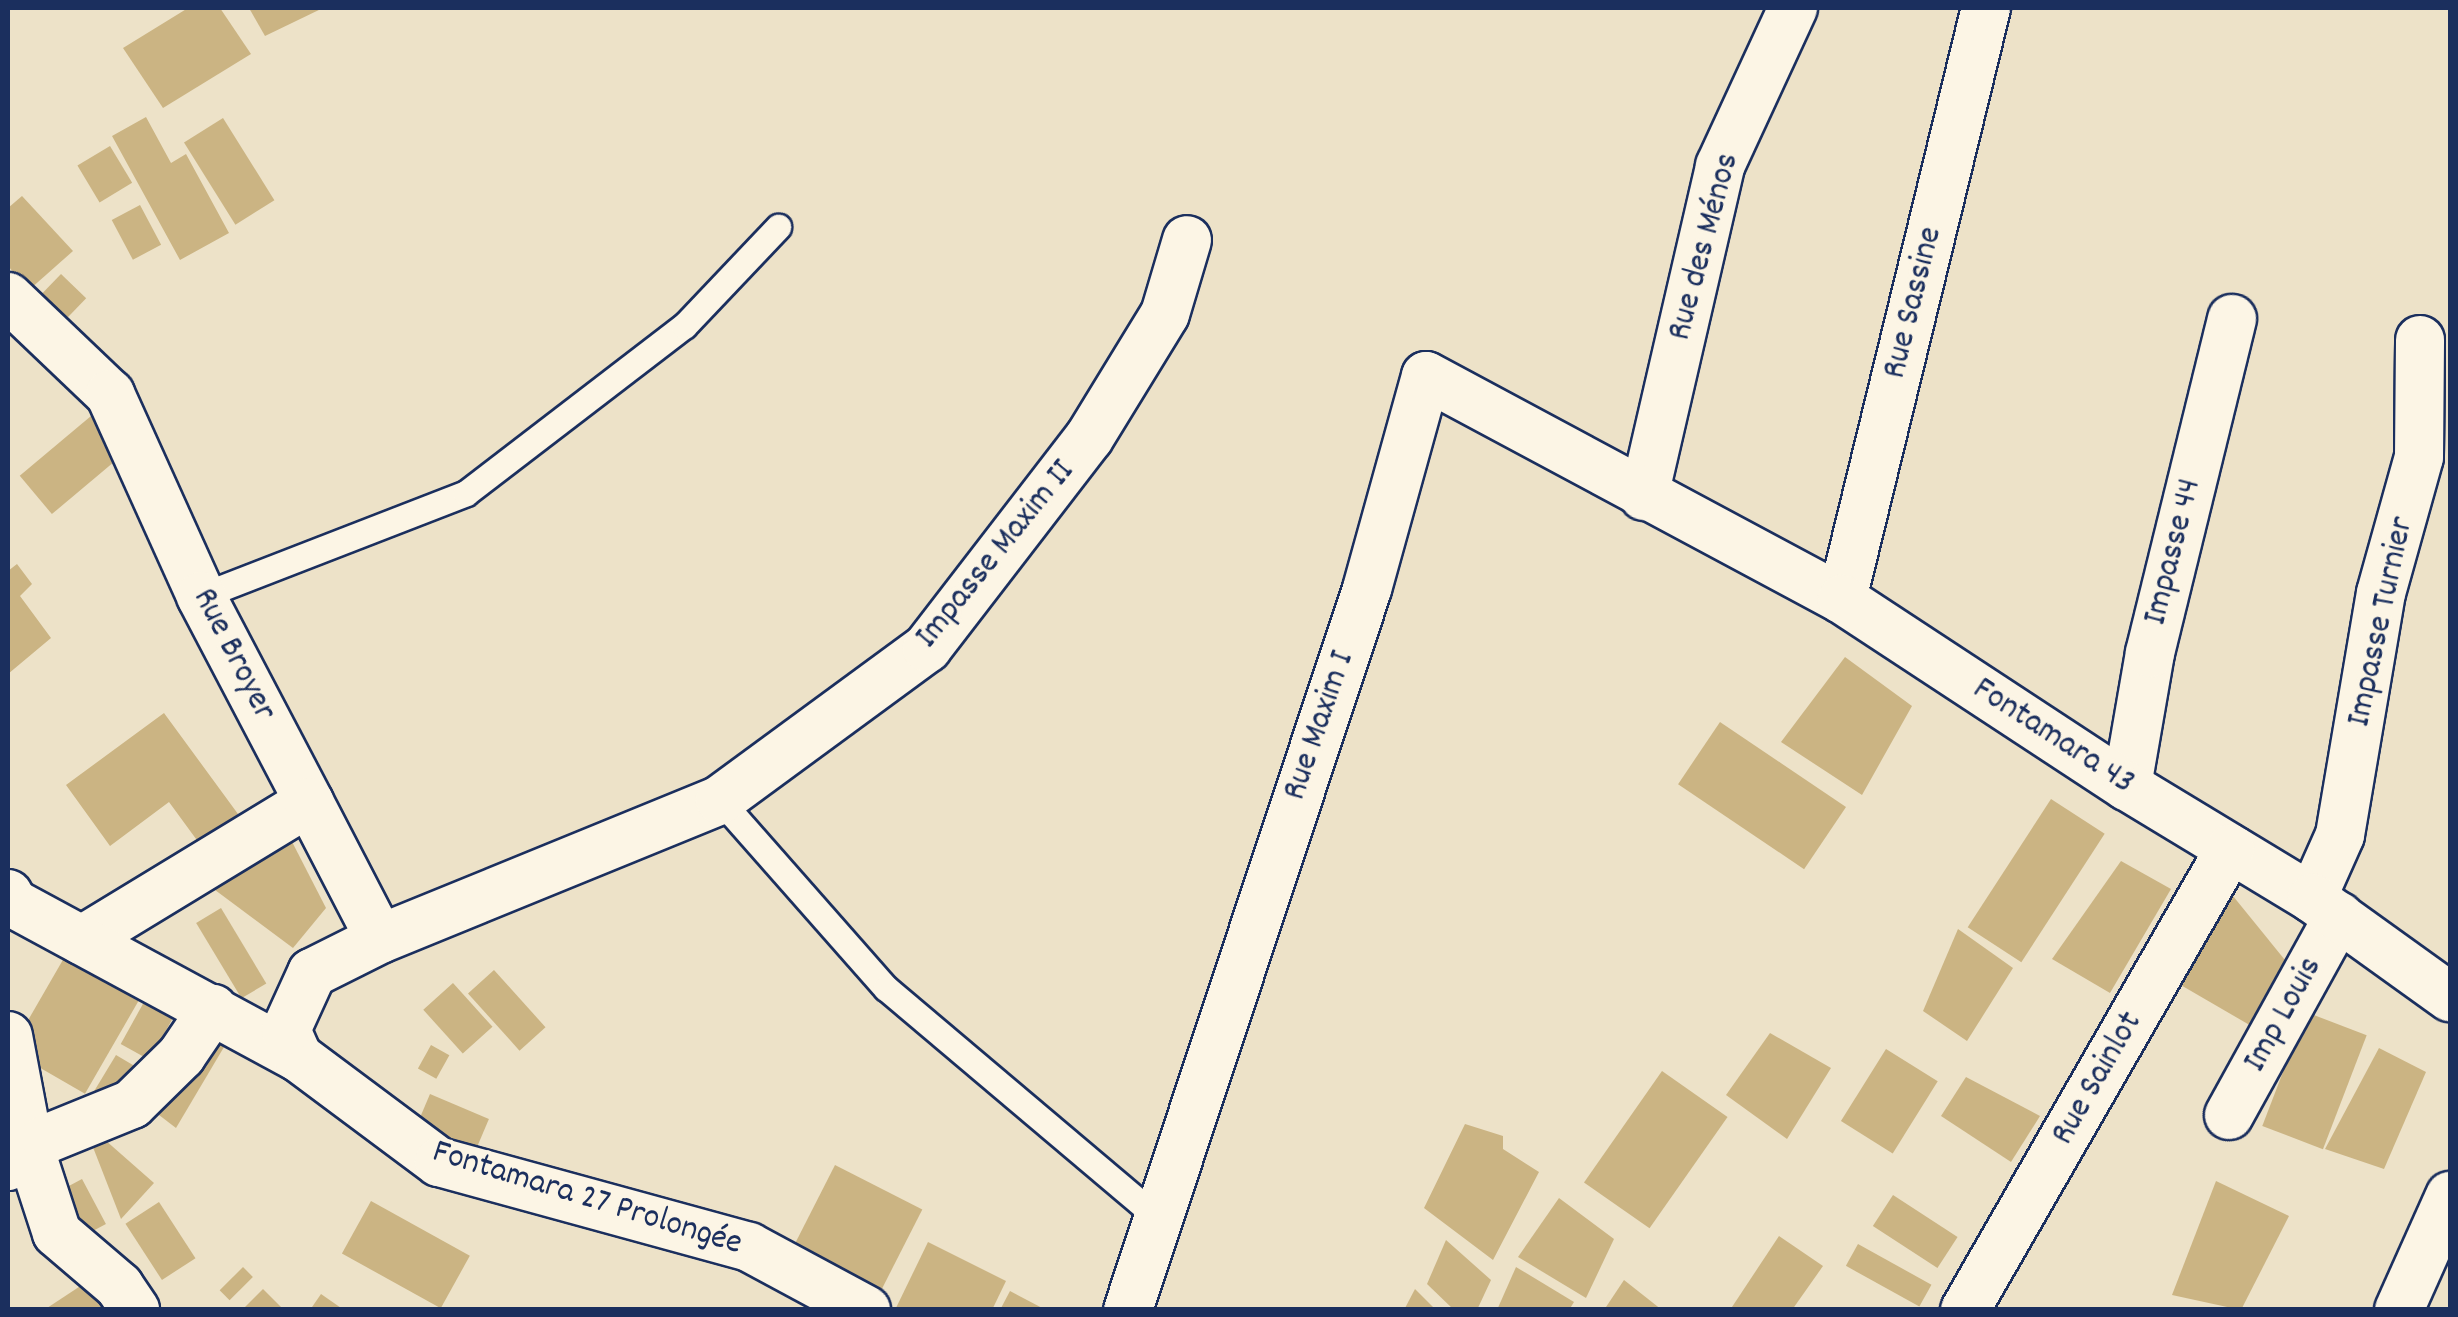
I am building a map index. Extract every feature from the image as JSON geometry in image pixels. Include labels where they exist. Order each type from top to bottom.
[{"type":"street","name":"Rue des Ménos","points":[[1644,496],[1720,166],[1793,8]]},
{"type":"street","name":"Rue Sassine","points":[[1842,598],[1986,8]]},
{"type":"street","name":"Impasse Maxim II","points":[[298,1057],[286,1030],[312,972],[380,939],[720,800],[927,648],[1089,438],[1164,314],[1187,240]]},
{"type":"street","name":"Rue Broyer","points":[[8,297],[110,394],[201,596],[308,802]]},
{"type":"street","name":"Impasse 44","points":[[2127,786],[2150,652],[2232,319]]},
{"type":"street","name":"Impasse Turnier","points":[[2325,907],[2381,592],[2419,457],[2420,340]]},
{"type":"street","name":"Rue Maxim I","points":[[1128,1310],[1161,1220],[1214,1035],[1367,589],[1426,376],[1644,496]]},
{"type":"street","name":"Fontamara 43","points":[[1644,496],[1842,598],[2127,786],[2325,907],[2450,997]]},
{"type":"street","points":[[82,940],[308,802],[380,939]]},
{"type":"street","name":"Rue Sainlot","points":[[1965,1310],[2230,849]]},
{"type":"street","name":"Fontamara 27 Prolongée","points":[[8,894],[82,940],[298,1057],[439,1162],[749,1247],[866,1310]]},
{"type":"street","name":"Imp Louis","points":[[2229,1115],[2325,907]]},
{"type":"street","points":[[18,1157],[132,1104],[181,1056],[213,1009]]},
{"type":"street","points":[[8,1036],[18,1157],[57,1233],[119,1286],[134,1310]]},
{"type":"street","points":[[2399,1310],[2450,1196]]},
{"type":"lane","points":[[201,596],[466,493],[684,326],[778,228]]},
{"type":"lane","points":[[720,800],[886,988],[1161,1220]]},
{"type":"building","points":[[188,8],[220,8],[251,54],[163,108],[123,48]]},
{"type":"building","points":[[249,8],[323,8],[265,36]]},
{"type":"building","points":[[146,117],[171,163],[186,154],[229,233],[180,260],[112,136]]},
{"type":"building","points":[[223,118],[274,200],[235,225],[184,142]]},
{"type":"building","points":[[110,146],[132,183],[100,202],[77,166]]},
{"type":"building","points":[[22,196],[73,251],[29,290],[8,266],[8,208]]},
{"type":"building","points":[[140,205],[161,245],[133,260],[112,220]]},
{"type":"building","points":[[61,274],[86,298],[64,321],[39,297]]},
{"type":"building","points":[[91,416],[123,454],[52,514],[20,476]]},
{"type":"building","points":[[17,564],[32,584],[20,596],[51,638],[8,674],[8,571]]},
{"type":"building","points":[[1845,657],[1912,706],[1862,795],[1781,742]]},
{"type":"building","points":[[164,713],[238,814],[199,843],[169,802],[110,846],[66,785]]},
{"type":"building","points":[[1720,722],[1846,807],[1804,869],[1678,784]]},
{"type":"building","points":[[2051,799],[2105,834],[2021,962],[1968,927]]},
{"type":"building","points":[[287,832],[326,908],[293,948],[207,884]]},
{"type":"building","points":[[2121,861],[2171,889],[2110,993],[2052,959]]},
{"type":"building","points":[[2233,896],[2293,970],[2253,1027],[2179,984]]},
{"type":"building","points":[[221,908],[266,983],[241,998],[196,923]]},
{"type":"building","points":[[1958,929],[2013,968],[1967,1041],[1923,1011]]},
{"type":"building","points":[[64,958],[138,1001],[85,1094],[11,1051]]},
{"type":"building","points":[[494,970],[546,1027],[520,1051],[468,993]]},
{"type":"building","points":[[453,983],[492,1027],[463,1054],[423,1010]]},
{"type":"building","points":[[144,1002],[173,1018],[150,1060],[121,1044]]},
{"type":"building","points":[[2306,1012],[2367,1035],[2323,1149],[2262,1126]]},
{"type":"building","points":[[1770,1033],[1831,1068],[1787,1139],[1726,1095]]},
{"type":"building","points":[[205,1036],[224,1047],[176,1128],[142,1102]]},
{"type":"building","points":[[431,1045],[449,1055],[436,1079],[418,1069]]},
{"type":"building","points":[[2379,1048],[2426,1072],[2384,1169],[2325,1149]]},
{"type":"building","points":[[1886,1049],[1938,1081],[1893,1153],[1841,1121]]},
{"type":"building","points":[[116,1055],[143,1071],[109,1105],[93,1093]]},
{"type":"building","points":[[1662,1071],[1728,1117],[1650,1228],[1584,1182]]},
{"type":"building","points":[[1966,1077],[2040,1116],[2011,1162],[1941,1116]]},
{"type":"building","points":[[430,1094],[489,1119],[473,1158],[414,1133]]},
{"type":"building","points":[[1465,1124],[1503,1136],[1503,1149],[1539,1172],[1493,1260],[1424,1208]]},
{"type":"building","points":[[96,1132],[154,1183],[121,1219],[89,1137]]},
{"type":"building","points":[[835,1165],[922,1209],[879,1294],[792,1250]]},
{"type":"building","points":[[82,1179],[106,1224],[68,1244],[44,1199]]},
{"type":"building","points":[[2216,1181],[2289,1216],[2241,1310],[2172,1295]]},
{"type":"building","points":[[1893,1195],[1958,1237],[1937,1268],[1873,1226]]},
{"type":"building","points":[[1559,1198],[1614,1239],[1586,1298],[1518,1257]]},
{"type":"building","points":[[371,1201],[470,1256],[441,1308],[342,1253]]},
{"type":"building","points":[[159,1202],[195,1258],[162,1280],[125,1224]]},
{"type":"building","points":[[1779,1236],[1823,1266],[1792,1310],[1730,1310]]},
{"type":"building","points":[[1446,1240],[1491,1280],[1477,1310],[1454,1310],[1427,1284]]},
{"type":"building","points":[[928,1242],[1006,1281],[992,1310],[895,1310]]},
{"type":"building","points":[[1858,1244],[1931,1285],[1919,1307],[1846,1266]]},
{"type":"building","points":[[243,1267],[253,1277],[230,1300],[220,1290]]},
{"type":"building","points":[[1516,1267],[1574,1302],[1569,1310],[1497,1310]]},
{"type":"building","points":[[1624,1280],[1662,1310],[1604,1310]]},
{"type":"building","points":[[88,1281],[106,1310],[44,1310]]},
{"type":"building","points":[[263,1289],[284,1310],[242,1310]]},
{"type":"building","points":[[1415,1289],[1436,1310],[1404,1310]]},
{"type":"building","points":[[1010,1291],[1046,1310],[1000,1310]]},
{"type":"building","points":[[321,1294],[344,1310],[310,1310]]}]
